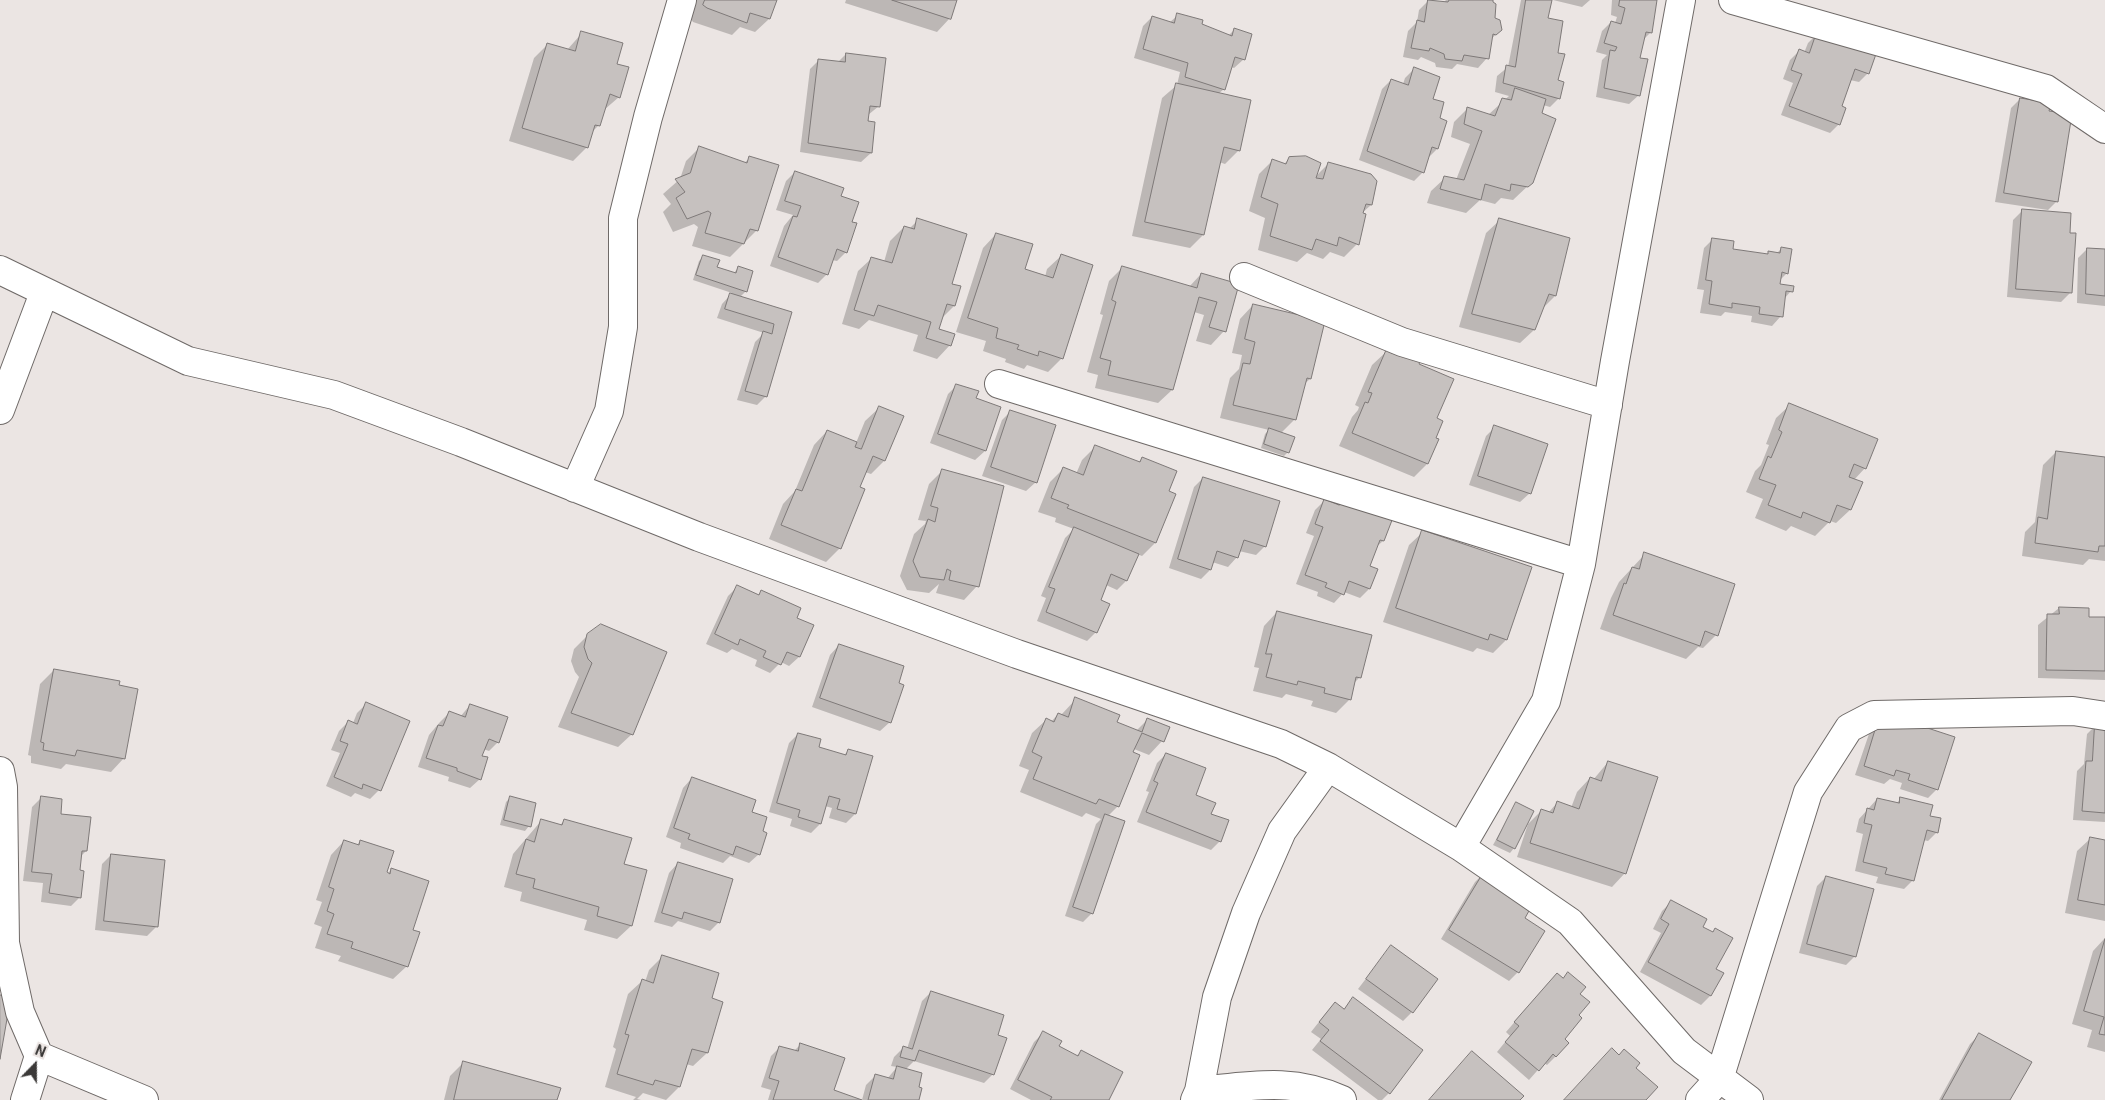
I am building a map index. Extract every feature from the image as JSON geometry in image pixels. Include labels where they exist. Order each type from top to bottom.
[{"type":"street","points":[[575,488],[609,411],[623,327],[622,218],[648,117],[682,0]]},
{"type":"street","points":[[1461,848],[1546,701],[1581,564],[1681,0]]},
{"type":"street","points":[[1732,0],[2046,89],[2105,129]]},
{"type":"street","points":[[0,270],[188,361],[334,395],[461,442],[699,537],[1008,650],[1281,744],[1328,767],[1461,848],[1570,922],[1684,1051],[1749,1100]]},
{"type":"street","points":[[1244,277],[1402,342],[1608,405]]},
{"type":"street","points":[[0,410],[44,292]]},
{"type":"street","points":[[999,384],[1581,564]]},
{"type":"street","points":[[1700,1100],[1719,1078],[1808,792],[1849,728],[1874,715],[2073,711],[2105,716]]},
{"type":"street","points":[[1328,767],[1282,831],[1246,913],[1216,997],[1197,1096],[1279,1083],[1317,1089],[1342,1100]]},
{"type":"street","points":[[0,771],[3,787],[3,943],[20,1012],[39,1056],[25,1100]]},
{"type":"street","points":[[39,1056],[144,1100]]},
{"type":"building","points":[[705,0],[777,0],[770,19],[750,13],[747,23],[707,8],[703,5]]},
{"type":"building","points":[[892,0],[957,0],[951,19]]},
{"type":"building","points":[[1428,0],[1448,2],[1449,0],[1493,0],[1496,4],[1495,18],[1500,20],[1502,30],[1496,35],[1493,34],[1489,59],[1464,55],[1462,61],[1445,59],[1444,54],[1430,48],[1429,51],[1411,48],[1417,20],[1424,22]]},
{"type":"building","points":[[1526,0],[1552,0],[1548,18],[1563,21],[1558,53],[1565,54],[1558,80],[1564,82],[1560,99],[1503,83],[1506,65],[1515,67]]},
{"type":"building","points":[[1620,0],[1657,0],[1652,33],[1646,32],[1640,58],[1648,59],[1640,96],[1604,88],[1610,50],[1615,51],[1617,47],[1604,43],[1611,21],[1621,24],[1625,8],[1619,6]]},
{"type":"building","points":[[1177,13],[1203,20],[1202,24],[1232,36],[1234,28],[1252,34],[1245,60],[1235,57],[1225,90],[1185,77],[1188,63],[1143,49],[1152,16],[1174,23]]},
{"type":"building","points":[[581,31],[623,43],[617,64],[629,67],[620,98],[610,94],[600,126],[595,125],[588,148],[522,128],[547,43],[575,51]]},
{"type":"building","points":[[1817,32],[1876,54],[1869,74],[1855,69],[1842,106],[1846,108],[1840,125],[1789,106],[1802,74],[1791,70],[1799,49],[1809,53]]},
{"type":"building","points":[[846,53],[886,58],[880,107],[870,106],[868,121],[875,122],[872,153],[808,143],[818,59],[845,62]]},
{"type":"building","points":[[1414,67],[1440,77],[1433,99],[1444,102],[1440,118],[1447,121],[1438,149],[1432,147],[1424,173],[1367,151],[1391,79],[1408,85]]},
{"type":"building","points":[[1176,83],[1251,100],[1240,151],[1224,147],[1204,235],[1145,222]]},
{"type":"building","points":[[1515,88],[1546,99],[1542,113],[1556,119],[1533,183],[1528,187],[1511,184],[1510,191],[1485,184],[1481,200],[1440,189],[1444,176],[1464,180],[1482,131],[1464,124],[1467,107],[1495,116],[1502,98],[1511,100]]},
{"type":"building","points":[[2020,98],[2051,103],[2049,111],[2072,114],[2058,202],[2004,193]]},
{"type":"building","points":[[699,146],[747,163],[749,156],[779,165],[758,231],[750,229],[744,244],[705,233],[711,213],[708,211],[687,219],[676,198],[685,192],[675,179],[690,173]]},
{"type":"building","points":[[1306,156],[1321,163],[1316,178],[1323,179],[1328,162],[1371,174],[1377,181],[1372,205],[1366,204],[1363,213],[1366,214],[1359,245],[1339,237],[1337,246],[1316,239],[1312,250],[1270,236],[1278,204],[1261,197],[1272,159],[1286,164],[1289,157]]},
{"type":"building","points":[[795,171],[844,188],[841,196],[859,202],[852,222],[857,223],[847,253],[837,249],[828,275],[778,257],[793,216],[797,217],[801,206],[785,201]]},
{"type":"building","points":[[2022,209],[2071,213],[2070,233],[2076,233],[2072,293],[2016,289]]},
{"type":"building","points":[[917,218],[967,234],[952,284],[961,286],[955,306],[947,304],[939,329],[955,334],[951,346],[926,338],[931,322],[878,305],[874,316],[854,310],[871,257],[892,263],[904,226],[914,229]]},
{"type":"building","points":[[1499,218],[1570,238],[1556,296],[1549,294],[1535,330],[1472,314]]},
{"type":"building","points":[[996,233],[1033,244],[1025,269],[1053,278],[1061,254],[1093,265],[1063,359],[1039,351],[1038,356],[1017,349],[1019,345],[996,338],[998,328],[968,318]]},
{"type":"building","points":[[1712,238],[1734,241],[1733,249],[1768,254],[1768,251],[1780,253],[1781,247],[1792,249],[1788,274],[1782,272],[1780,284],[1794,286],[1793,292],[1786,291],[1783,317],[1759,314],[1760,307],[1732,303],[1732,308],[1709,304],[1712,281],[1706,280]]},
{"type":"building","points":[[2087,248],[2105,249],[2105,296],[2086,294]]},
{"type":"building","points":[[703,255],[720,260],[717,267],[736,273],[738,266],[753,271],[747,292],[696,275]]},
{"type":"building","points":[[1122,266],[1197,288],[1201,273],[1239,284],[1226,332],[1209,327],[1217,302],[1199,297],[1173,390],[1108,375],[1111,361],[1100,358],[1116,302],[1112,300]]},
{"type":"building","points":[[730,293],[792,312],[767,397],[745,391],[763,331],[772,334],[774,324],[725,309]]},
{"type":"building","points":[[1253,304],[1325,321],[1311,379],[1307,378],[1296,420],[1233,405],[1243,363],[1250,364],[1255,342],[1245,339]]},
{"type":"building","points":[[1394,349],[1421,360],[1419,364],[1454,379],[1437,418],[1443,421],[1436,438],[1439,439],[1428,464],[1352,433],[1365,402],[1368,403],[1372,393],[1368,392],[1386,350],[1392,353]]},
{"type":"building","points":[[956,384],[979,391],[976,398],[1001,407],[986,451],[938,434]]},
{"type":"building","points":[[1789,403],[1878,439],[1866,469],[1854,464],[1849,477],[1863,482],[1851,510],[1837,505],[1830,523],[1803,512],[1801,518],[1768,505],[1776,485],[1759,479],[1768,456],[1771,458],[1782,432],[1779,430]]},
{"type":"building","points":[[879,406],[904,416],[885,461],[873,456],[860,487],[865,489],[841,549],[781,525],[796,489],[802,491],[827,430],[857,442],[855,447],[861,449]]},
{"type":"building","points":[[1010,410],[1056,425],[1037,483],[991,467]]},
{"type":"building","points":[[1494,425],[1548,444],[1531,494],[1478,476]]},
{"type":"building","points":[[1269,428],[1295,437],[1289,453],[1264,444]]},
{"type":"building","points":[[1095,445],[1140,462],[1142,457],[1177,471],[1169,491],[1176,494],[1156,543],[1067,508],[1069,505],[1051,498],[1063,467],[1083,475]]},
{"type":"building","points":[[2056,451],[2105,457],[2105,546],[2099,546],[2098,552],[2035,543],[2038,517],[2047,519]]},
{"type":"building","points":[[942,469],[1004,486],[979,587],[949,580],[951,571],[947,569],[944,580],[920,577],[913,561],[928,519],[935,522],[938,508],[931,506]]},
{"type":"building","points":[[1203,477],[1280,501],[1266,547],[1244,540],[1238,558],[1217,551],[1211,570],[1178,559]]},
{"type":"building","points":[[1343,494],[1394,515],[1384,541],[1380,540],[1370,566],[1378,569],[1370,589],[1349,581],[1344,595],[1325,587],[1327,583],[1305,575],[1323,527],[1315,524],[1324,499],[1339,505]]},
{"type":"building","points":[[1074,527],[1139,554],[1127,581],[1111,574],[1101,600],[1110,604],[1097,633],[1046,612],[1055,589],[1049,587]]},
{"type":"building","points":[[1422,530],[1532,567],[1507,640],[1490,634],[1488,640],[1396,608]]},
{"type":"building","points":[[1644,552],[1735,584],[1718,636],[1705,631],[1700,646],[1613,615],[1624,583],[1626,584],[1632,567],[1639,569]]},
{"type":"building","points":[[737,585],[759,595],[761,590],[801,608],[797,618],[814,625],[800,657],[787,652],[781,665],[763,657],[766,651],[740,639],[738,645],[715,634]]},
{"type":"building","points":[[2059,607],[2089,608],[2089,617],[2105,617],[2105,671],[2046,670],[2047,614],[2059,614]]},
{"type":"building","points":[[1277,611],[1372,635],[1361,678],[1356,677],[1351,700],[1324,693],[1325,688],[1298,681],[1297,685],[1266,677],[1272,654],[1266,654]]},
{"type":"building","points":[[601,624],[667,652],[633,735],[571,713],[592,663],[588,659],[584,647],[587,634]]},
{"type":"building","points":[[839,644],[904,666],[899,683],[904,685],[891,723],[820,698]]},
{"type":"building","points":[[54,669],[120,681],[119,685],[138,689],[125,759],[77,750],[75,756],[43,750],[44,743],[41,742]]},
{"type":"building","points":[[1075,697],[1120,715],[1117,722],[1142,732],[1147,718],[1170,727],[1164,742],[1142,733],[1133,752],[1140,755],[1119,807],[1099,799],[1096,804],[1033,779],[1042,757],[1032,752],[1046,718],[1054,722],[1058,713],[1068,717]]},
{"type":"building","points":[[366,702],[410,721],[381,791],[363,784],[362,789],[334,777],[348,744],[340,741],[348,720],[357,724]]},
{"type":"building","points":[[470,704],[508,717],[499,743],[489,739],[482,756],[488,757],[481,780],[457,771],[457,768],[426,758],[438,725],[443,726],[449,711],[465,717]]},
{"type":"building","points":[[1900,719],[1955,737],[1938,790],[1908,780],[1910,774],[1896,770],[1894,776],[1864,766],[1878,720]]},
{"type":"building","points":[[2095,724],[2105,725],[2105,813],[2082,811],[2086,761],[2092,761]]},
{"type":"building","points":[[798,733],[821,739],[819,747],[846,755],[848,749],[873,756],[856,814],[837,809],[840,799],[829,796],[821,824],[798,817],[800,810],[777,803]]},
{"type":"building","points":[[1166,753],[1206,768],[1196,795],[1216,803],[1211,814],[1229,820],[1221,842],[1146,812],[1158,783],[1154,781]]},
{"type":"building","points":[[1608,761],[1658,777],[1626,874],[1530,843],[1541,809],[1553,813],[1557,801],[1579,809],[1590,777],[1601,781]]},
{"type":"building","points":[[692,777],[756,800],[752,812],[767,817],[763,831],[767,833],[760,855],[736,846],[733,855],[688,839],[690,834],[674,828]]},
{"type":"building","points":[[41,796],[62,799],[61,814],[91,817],[87,851],[82,851],[80,870],[84,871],[81,898],[49,893],[52,874],[32,872]]},
{"type":"building","points":[[510,796],[536,803],[531,827],[504,820]]},
{"type":"building","points":[[1900,797],[1933,805],[1930,816],[1941,818],[1938,833],[1927,830],[1914,881],[1885,874],[1887,868],[1863,862],[1872,825],[1864,823],[1867,808],[1874,810],[1877,798],[1899,803]]},
{"type":"building","points":[[1516,802],[1534,811],[1515,849],[1497,840]]},
{"type":"building","points":[[1105,814],[1125,821],[1093,914],[1073,907]]},
{"type":"building","points":[[541,819],[562,825],[564,819],[632,838],[624,864],[647,870],[632,926],[597,916],[599,907],[533,888],[535,879],[516,874],[526,839],[534,842]]},
{"type":"building","points":[[2090,837],[2105,840],[2105,905],[2078,900]]},
{"type":"building","points":[[344,840],[359,845],[360,840],[394,851],[387,872],[390,874],[391,868],[429,881],[413,930],[420,932],[408,967],[351,948],[353,942],[327,934],[334,914],[327,911],[334,889],[329,887]]},
{"type":"building","points":[[111,854],[165,860],[158,927],[104,921]]},
{"type":"building","points":[[678,862],[733,879],[720,923],[684,912],[682,919],[662,913]]},
{"type":"building","points":[[1484,872],[1534,902],[1525,918],[1545,931],[1519,973],[1449,930]]},
{"type":"building","points":[[1826,876],[1874,889],[1856,957],[1807,944]]},
{"type":"building","points":[[1671,900],[1707,919],[1703,927],[1713,932],[1715,928],[1733,938],[1716,969],[1724,973],[1711,996],[1648,962],[1669,924],[1661,919]]},
{"type":"building","points":[[2105,939],[2105,1035],[2099,1034],[2104,1017],[2084,1011]]},
{"type":"building","points":[[1391,945],[1438,979],[1413,1013],[1366,979]]},
{"type":"building","points":[[662,955],[719,973],[712,998],[723,1002],[708,1053],[692,1049],[680,1087],[655,1080],[653,1085],[617,1074],[629,1035],[625,1034],[642,979],[653,983]]},
{"type":"building","points":[[1568,972],[1586,987],[1580,994],[1590,1002],[1579,1015],[1582,1018],[1565,1039],[1569,1043],[1556,1057],[1553,1054],[1539,1071],[1505,1042],[1519,1026],[1514,1022],[1557,973],[1563,978]]},
{"type":"building","points":[[931,991],[1004,1015],[998,1035],[1007,1038],[994,1075],[919,1050],[915,1061],[900,1057],[903,1046],[912,1049]]},
{"type":"building","points":[[0,995],[11,996],[0,1059]]},
{"type":"building","points":[[1353,997],[1423,1050],[1390,1094],[1320,1041],[1329,1030],[1319,1022],[1335,1002],[1344,1009]]},
{"type":"building","points":[[1043,1031],[1062,1041],[1059,1046],[1078,1056],[1081,1050],[1123,1072],[1109,1100],[1050,1100],[1052,1097],[1018,1080]]},
{"type":"building","points":[[1979,1033],[2032,1062],[2010,1100],[1942,1100]]},
{"type":"building","points":[[800,1043],[845,1058],[834,1090],[862,1100],[773,1100],[779,1081],[769,1078],[779,1046],[798,1051]]},
{"type":"building","points":[[1612,1048],[1619,1055],[1624,1049],[1640,1063],[1636,1068],[1658,1087],[1646,1100],[1564,1100]]},
{"type":"building","points":[[1472,1051],[1524,1096],[1520,1100],[1429,1100]]},
{"type":"building","points":[[463,1061],[561,1088],[557,1100],[454,1100]]},
{"type":"building","points":[[897,1066],[922,1073],[919,1087],[922,1088],[919,1100],[868,1100],[875,1074],[893,1079]]}]
